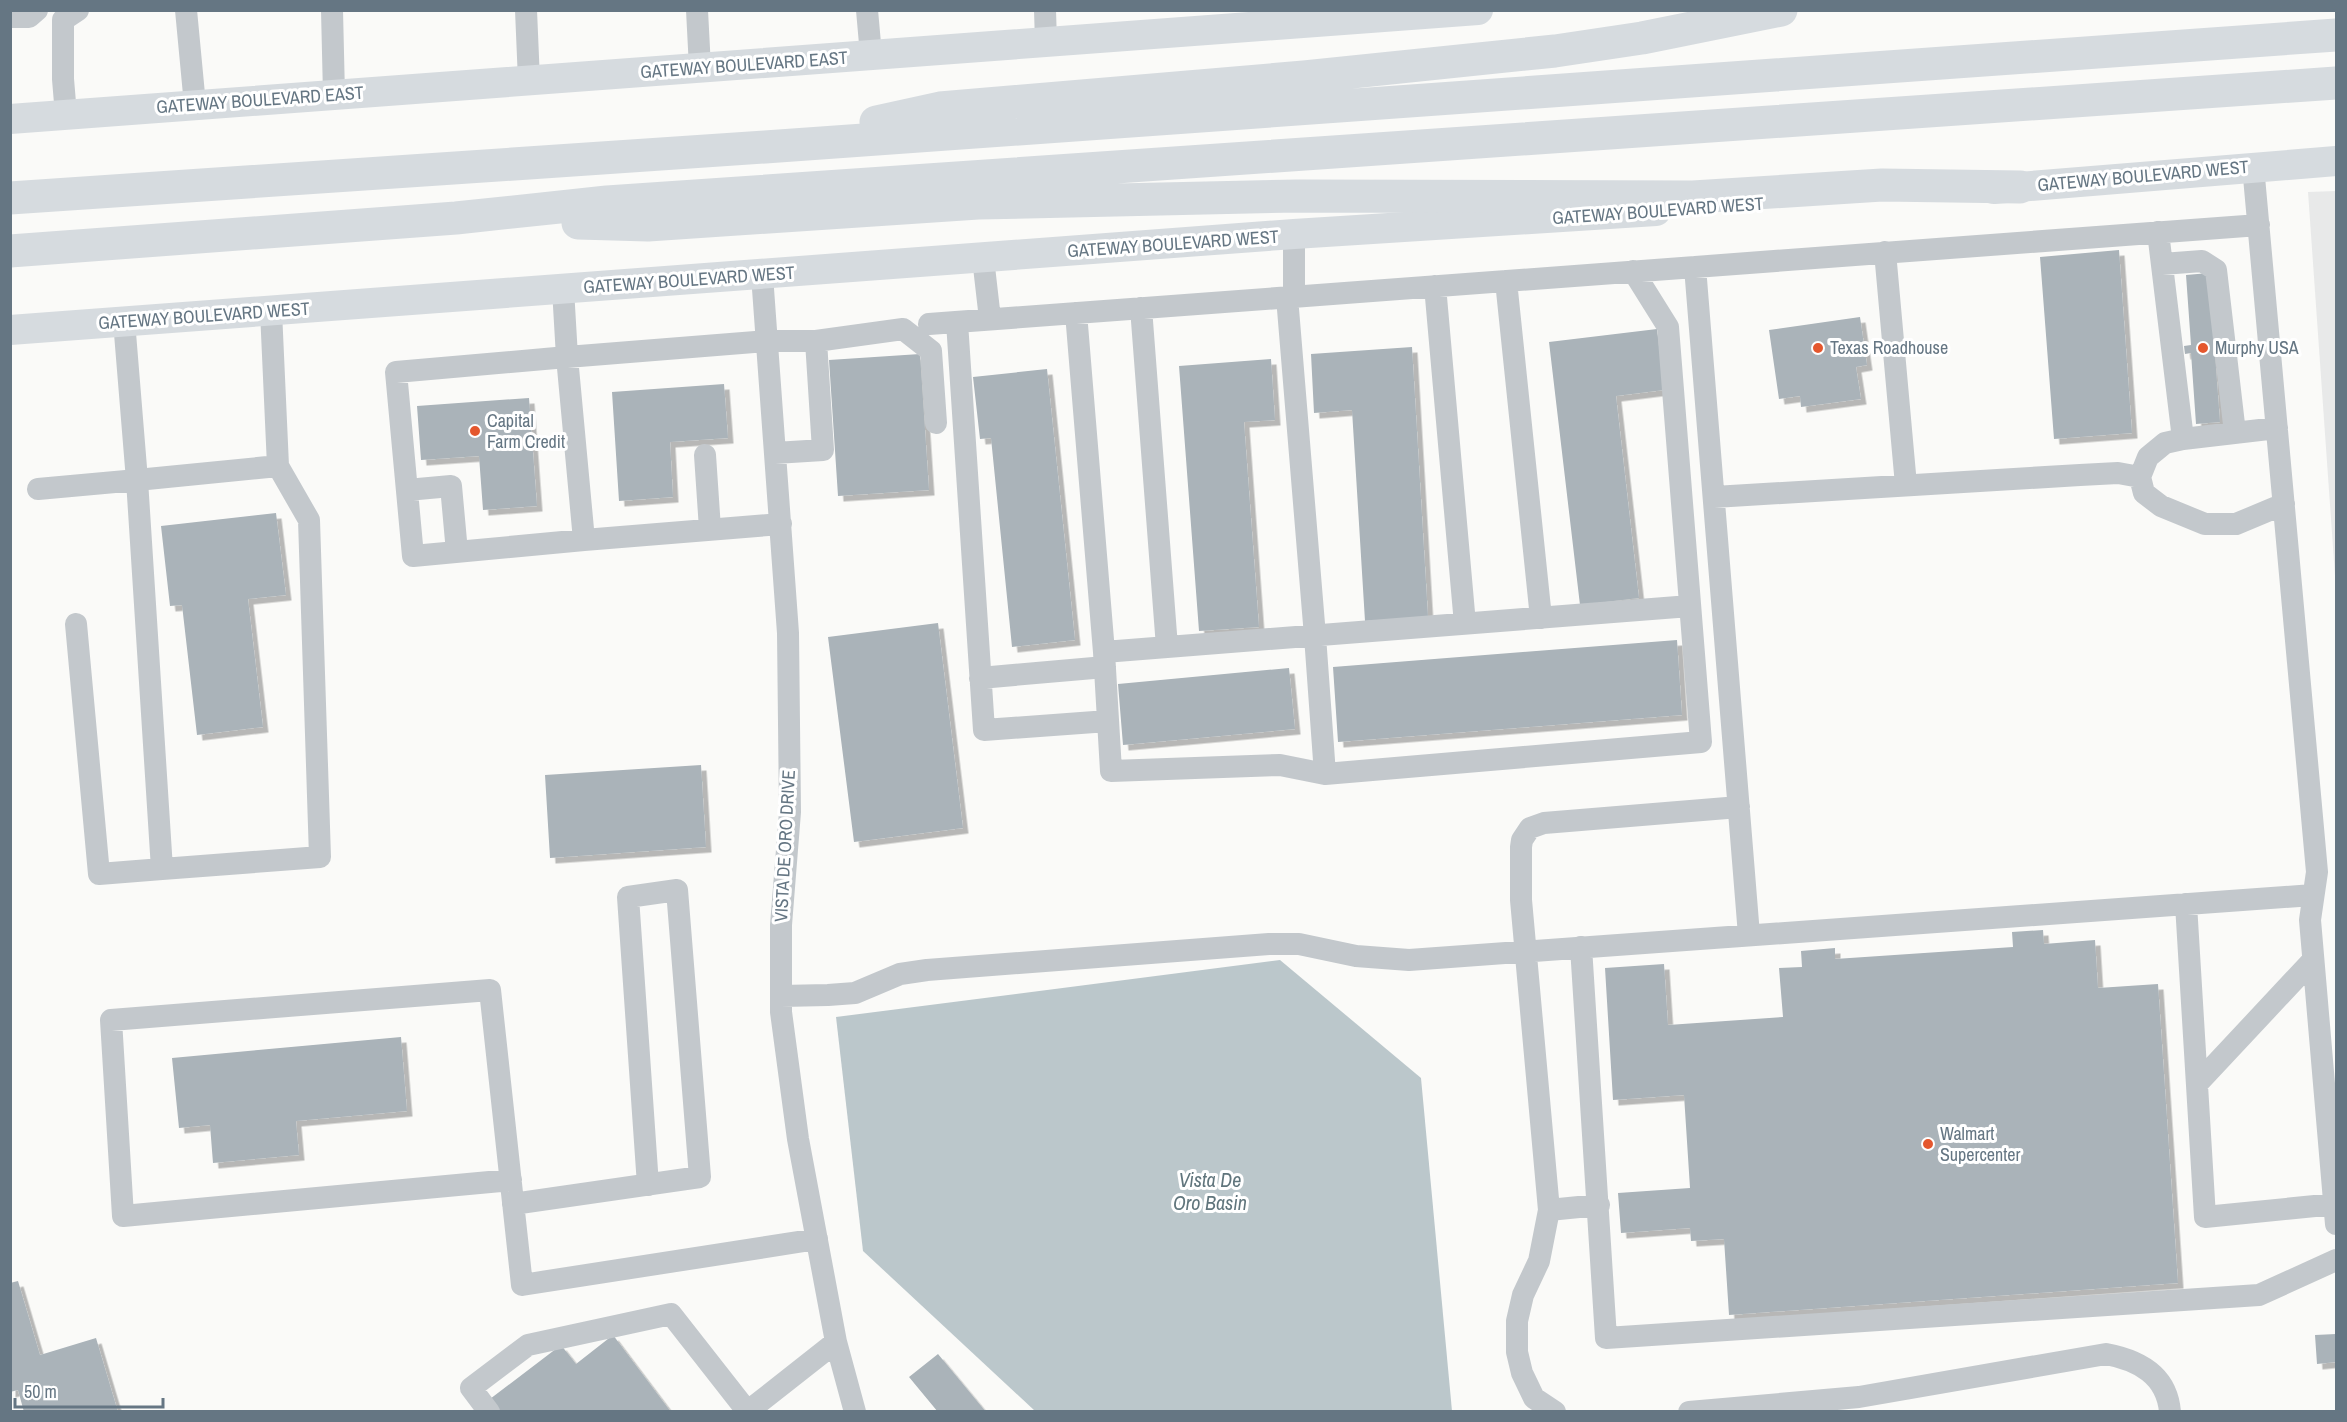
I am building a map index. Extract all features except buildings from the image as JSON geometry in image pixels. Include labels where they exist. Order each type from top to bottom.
[{"type":"highway","points":[[765,147],[940,108],[1304,77],[1555,51],[1642,38],[1781,10]]},
{"type":"highway","points":[[10,198],[765,147],[2337,35]]},
{"type":"highway","points":[[10,251],[456,218],[607,202],[1259,155],[2337,83]]},
{"type":"highway","points":[[456,218],[648,225],[978,203],[1308,196],[1694,197],[1882,185],[2020,187]]},
{"type":"main road","name":"GATEWAY BOULEVARD EAST","points":[[10,119],[1479,10]]},
{"type":"main road","name":"GATEWAY BOULEVARD WEST","points":[[10,330],[1294,234],[2020,187],[2253,166],[2337,161]]},
{"type":"street","points":[[10,17],[29,17],[37,10]]},
{"type":"street","points":[[66,115],[63,79],[63,20],[78,10]]},
{"type":"street","points":[[186,10],[195,105]]},
{"type":"street","points":[[332,10],[334,95]]},
{"type":"street","points":[[526,10],[529,81]]},
{"type":"street","points":[[697,10],[700,68]]},
{"type":"street","points":[[867,10],[871,56]]},
{"type":"street","points":[[1045,10],[1046,42]]},
{"type":"street","points":[[2186,904],[2205,1217],[2336,1214],[2310,920],[2317,872],[2253,166]]},
{"type":"street","points":[[929,324],[2259,225]]},
{"type":"street","points":[[2158,232],[2183,439]]},
{"type":"street","points":[[1294,234],[1290,297],[1325,774]]},
{"type":"street","points":[[1885,252],[1906,485]]},
{"type":"street","points":[[983,258],[990,320]]},
{"type":"street","points":[[2162,264],[2202,261],[2216,270],[2235,433]]},
{"type":"street","points":[[1695,267],[1749,935]]},
{"type":"street","points":[[1076,313],[1111,771],[1280,765],[1325,774],[1701,742],[1668,327],[1633,271]]},
{"type":"street","name":"VISTA DE ORO DRIVE","points":[[762,275],[788,633],[790,813],[781,925],[780,996],[787,1066],[817,1239],[836,1342],[855,1412]]},
{"type":"street","points":[[1506,281],[1541,618]]},
{"type":"street","points":[[1435,286],[1465,624]]},
{"type":"street","points":[[562,290],[584,540]]},
{"type":"street","points":[[1141,308],[1167,647]]},
{"type":"street","points":[[76,624],[99,874],[320,857],[309,520],[278,466],[271,311]]},
{"type":"street","points":[[124,321],[137,480],[162,869]]},
{"type":"street","points":[[957,322],[984,730],[1108,721]]},
{"type":"street","points":[[781,525],[710,529],[413,556],[396,372],[767,341],[816,341],[903,329],[931,351],[936,423]]},
{"type":"street","points":[[775,453],[823,450],[816,341]]},
{"type":"street","points":[[2277,428],[2165,443],[2148,457],[2140,477],[2144,494],[2161,506],[2205,524],[2236,524],[2284,504]]},
{"type":"street","points":[[705,455],[710,529]]},
{"type":"street","points":[[38,489],[278,466]]},
{"type":"street","points":[[1714,497],[2109,473],[2140,477]]},
{"type":"street","points":[[407,490],[451,486],[457,552]]},
{"type":"street","points":[[980,678],[1104,660],[1167,647],[1690,606]]},
{"type":"street","points":[[1555,1412],[1534,1398],[1522,1373],[1517,1352],[1517,1321],[1523,1295],[1539,1261],[1549,1210],[1521,900],[1522,840],[1530,828],[1544,823],[1739,807]]},
{"type":"street","points":[[513,1204],[700,1178],[677,890],[628,897],[648,1185]]},
{"type":"street","points":[[780,996],[855,993],[900,974],[927,970],[1269,944],[1299,944],[1356,956],[1409,960],[2313,895]]},
{"type":"street","points":[[1581,948],[1606,1338],[2259,1295],[2337,1260]]},
{"type":"street","points":[[2197,1084],[2313,960]]},
{"type":"street","points":[[511,1180],[123,1216],[111,1020],[490,990],[511,1180],[522,1286],[817,1239]]},
{"type":"street","points":[[1549,1210],[1599,1205]]},
{"type":"street","points":[[489,1412],[471,1388],[528,1345],[671,1314],[747,1411],[836,1342]]},
{"type":"street","points":[[1689,1412],[1859,1397],[2106,1353],[2126,1358],[2143,1366],[2160,1383],[2170,1412]]},
{"type":"shaded area","points":[[2336,191],[2336,590],[2308,192]]},
{"type":"water","name":"Vista De Oro Basin","points":[[1280,960],[1421,1078],[1452,1411],[1035,1411],[863,1251],[836,1017]]},
{"type":"place","name":"Texas Roadhouse","points":[[1818,348]]},
{"type":"place","name":"Murphy USA","points":[[2203,348]]},
{"type":"place","name":"Capital Farm Credit","points":[[475,431]]},
{"type":"place","name":"Walmart Supercenter","points":[[1928,1144]]}]
